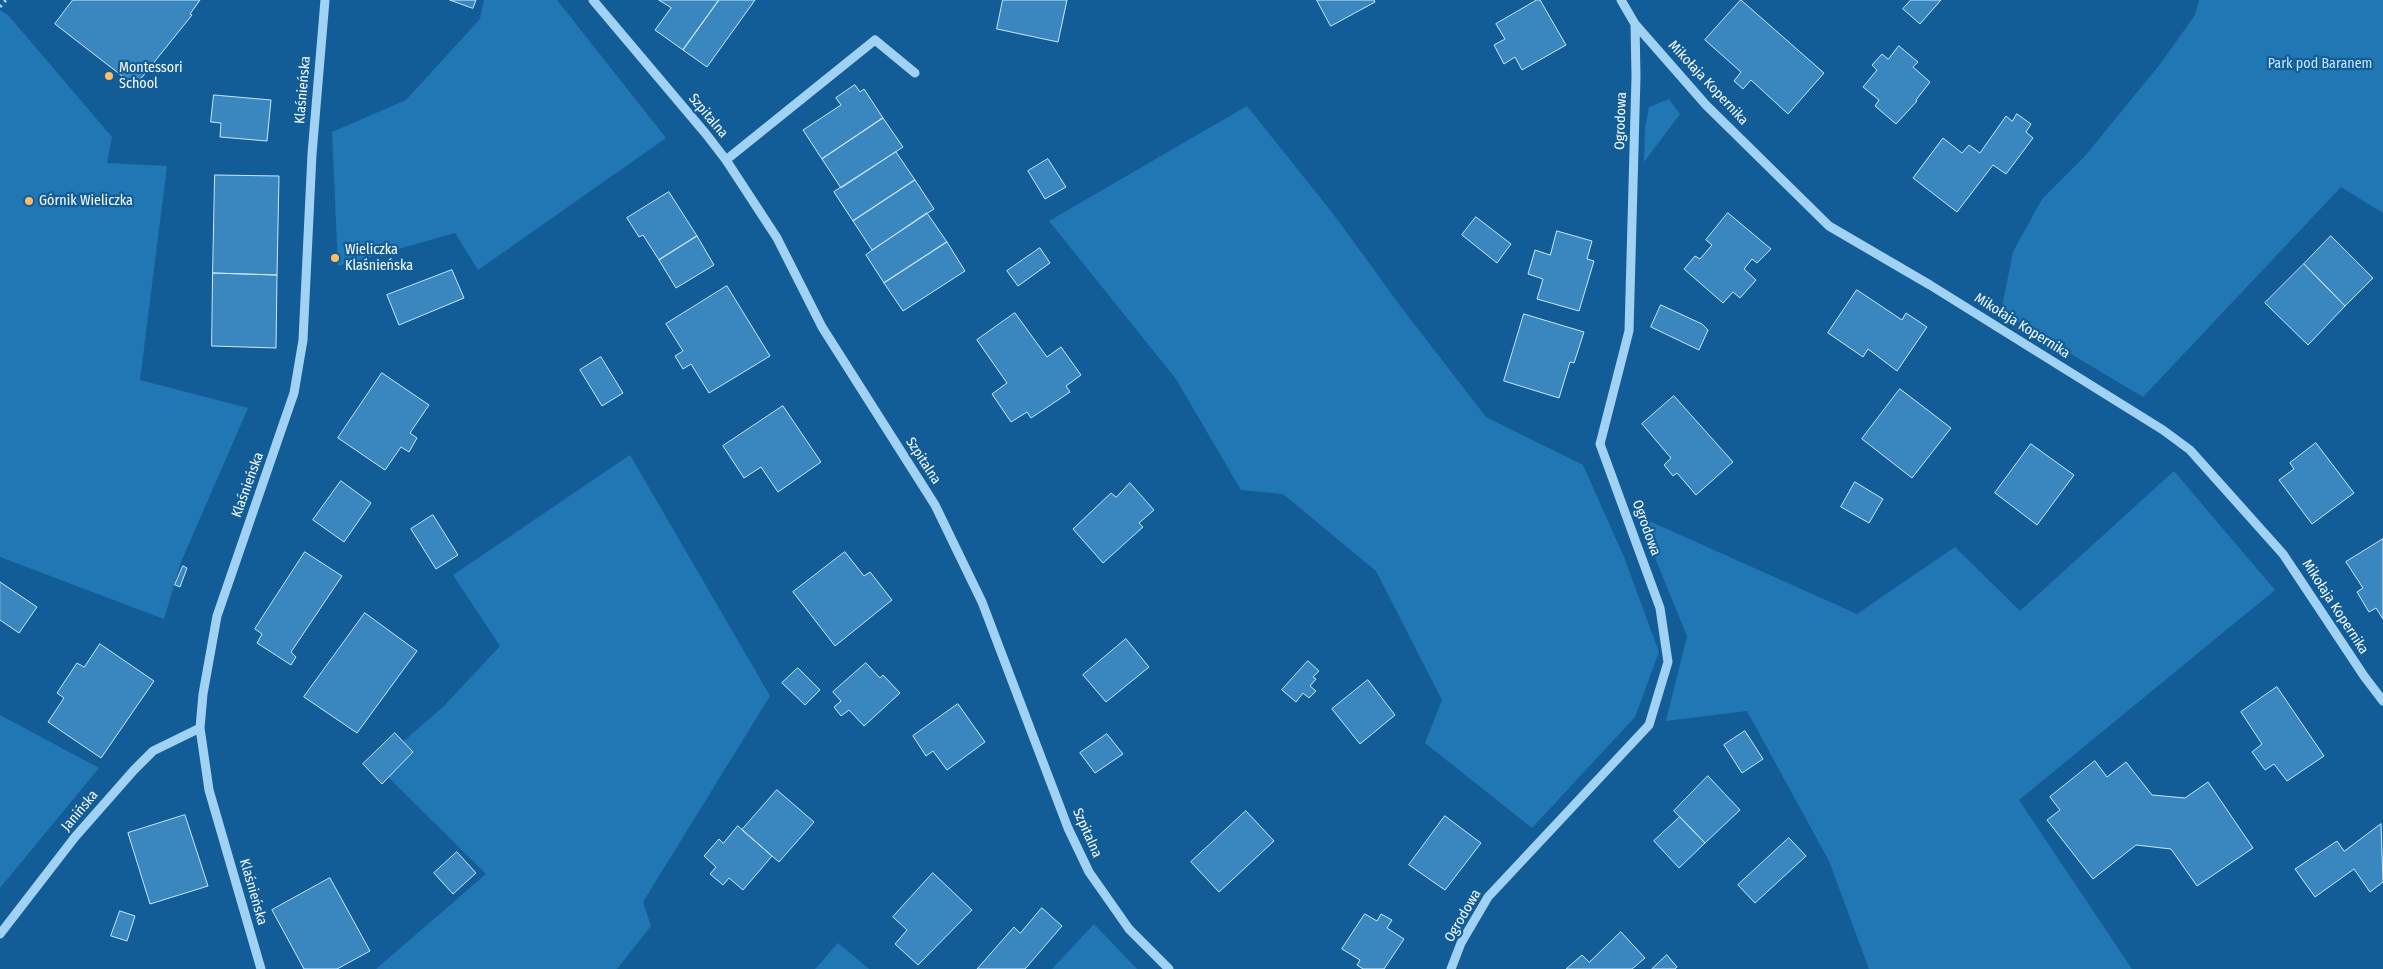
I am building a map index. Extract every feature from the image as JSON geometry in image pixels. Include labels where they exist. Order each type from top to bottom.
[{"type":"street","name":"Klaśnieńska","points":[[260,969],[210,790],[200,728],[202,694],[217,616],[294,393],[303,340],[313,134],[325,0]]},
{"type":"street","name":"Szpitalna","points":[[593,0],[726,160],[777,238],[822,327],[935,505],[982,602],[1068,828],[1089,872],[1129,928],[1169,969]]},
{"type":"street","name":"Mikołaja Kopernika","points":[[1621,0],[1635,24],[1706,105],[1829,226],[1930,285],[2163,430],[2190,450],[2283,554],[2364,676],[2383,701]]},
{"type":"street","name":"Ogrodowa","points":[[1451,969],[1462,943],[1488,896],[1649,725],[1668,662],[1660,608],[1600,444],[1629,331],[1636,76],[1635,24]]},
{"type":"street","points":[[726,160],[875,40],[915,73]]},
{"type":"street","name":"Janińska","points":[[0,934],[75,837],[124,780],[153,751],[200,728]]},
{"type":"path","points":[[0,7],[6,0]]},
{"type":"green space","points":[[484,0],[557,0],[666,138],[478,270],[455,233],[338,266],[332,132],[406,100],[480,19]]},
{"type":"green space","name":"Park pod Baranem","points":[[2199,0],[2383,0],[2383,213],[2341,187],[2143,397],[2001,312],[2013,252],[2042,199],[2085,156],[2161,63],[2195,15]]},
{"type":"green space","points":[[0,10],[8,15],[112,137],[107,163],[167,166],[140,380],[248,408],[181,562],[164,619],[0,557]]},
{"type":"green space","points":[[1669,99],[1680,114],[1644,162],[1645,128],[1649,107]]},
{"type":"green space","points":[[1247,106],[1334,215],[1401,307],[1486,417],[1583,465],[1624,557],[1659,652],[1635,717],[1532,828],[1425,743],[1442,700],[1376,571],[1283,494],[1241,490],[1176,379],[1049,221]]},
{"type":"green space","points":[[630,455],[770,696],[643,902],[651,926],[617,969],[376,969],[486,874],[376,765],[443,707],[500,646],[453,575]]},
{"type":"green space","points":[[2174,471],[2275,590],[2019,800],[2132,969],[1869,969],[1829,861],[1747,711],[1666,721],[1687,636],[1638,516],[1857,614],[1955,547],[2020,611]]},
{"type":"green space","points":[[0,715],[99,768],[0,888]]},
{"type":"green space","points":[[1094,924],[1137,969],[1052,969]]},
{"type":"green space","points":[[838,943],[869,969],[815,969]]},
{"type":"building","points":[[73,0],[200,0],[190,14],[192,15],[135,86],[55,24]]},
{"type":"building","points":[[450,0],[476,0],[473,8]]},
{"type":"building","points":[[659,0],[719,0],[683,50],[655,30],[671,8]]},
{"type":"building","points":[[719,0],[755,0],[707,67],[683,50]]},
{"type":"building","points":[[1003,0],[1067,0],[1058,42],[997,29]]},
{"type":"building","points":[[1317,0],[1374,0],[1375,2],[1331,26]]},
{"type":"building","points":[[1540,0],[1566,45],[1522,70],[1515,57],[1504,64],[1494,45],[1505,39],[1496,24]]},
{"type":"building","points":[[1741,0],[1824,73],[1788,114],[1751,80],[1743,89],[1734,81],[1741,72],[1705,40]]},
{"type":"building","points":[[1911,0],[1941,0],[1920,24],[1903,9]]},
{"type":"building","points":[[1899,46],[1918,62],[1913,67],[1930,82],[1917,101],[1896,124],[1875,106],[1879,100],[1863,87],[1877,70],[1872,65],[1882,54],[1888,59]]},
{"type":"building","points":[[855,85],[860,92],[864,89],[883,118],[822,159],[803,130],[841,105],[836,98]]},
{"type":"building","points":[[214,95],[271,100],[267,141],[220,137],[221,123],[211,122]]},
{"type":"building","points":[[2017,114],[2031,124],[2026,132],[2033,138],[2006,174],[1993,165],[1957,212],[1913,178],[1943,138],[1962,153],[1969,145],[1980,153],[2006,116],[2012,121]]},
{"type":"building","points":[[883,118],[903,147],[841,188],[822,159]]},
{"type":"building","points":[[896,152],[915,180],[853,221],[834,192]]},
{"type":"building","points":[[1048,159],[1066,187],[1045,199],[1028,171]]},
{"type":"building","points":[[215,175],[279,176],[277,275],[213,273]]},
{"type":"building","points":[[915,180],[934,209],[872,250],[853,221]]},
{"type":"building","points":[[669,192],[697,236],[659,260],[643,235],[639,237],[627,218]]},
{"type":"building","points":[[927,213],[947,242],[884,283],[866,255]]},
{"type":"building","points":[[1728,213],[1771,249],[1757,263],[1752,259],[1744,269],[1756,280],[1740,298],[1733,292],[1723,303],[1684,269],[1695,256],[1700,259],[1712,245],[1706,240]]},
{"type":"building","points":[[1476,217],[1511,244],[1497,263],[1462,235]]},
{"type":"building","points":[[1557,231],[1592,241],[1587,259],[1594,261],[1579,311],[1537,299],[1543,279],[1528,274],[1535,250],[1550,255]]},
{"type":"building","points":[[697,236],[714,265],[676,288],[659,260]]},
{"type":"building","points":[[2331,236],[2373,278],[2345,306],[2304,264]]},
{"type":"building","points":[[947,242],[965,271],[903,311],[884,283]]},
{"type":"building","points":[[1040,248],[1050,263],[1018,286],[1007,271]]},
{"type":"building","points":[[2304,264],[2345,306],[2308,345],[2265,303]]},
{"type":"building","points":[[452,270],[464,298],[399,325],[387,295]]},
{"type":"building","points":[[213,273],[277,275],[276,348],[212,346]]},
{"type":"building","points":[[727,286],[770,356],[709,393],[691,364],[683,369],[675,356],[683,351],[666,324]]},
{"type":"building","points":[[1857,290],[1902,320],[1906,313],[1927,327],[1897,371],[1868,349],[1863,357],[1828,333]]},
{"type":"building","points":[[1661,305],[1702,324],[1708,330],[1699,350],[1651,327]]},
{"type":"building","points":[[1015,313],[1047,357],[1061,347],[1081,375],[1066,386],[1070,392],[1031,418],[1027,412],[1011,422],[992,394],[1007,383],[977,340]]},
{"type":"building","points":[[1524,314],[1584,332],[1574,363],[1570,362],[1559,398],[1504,381]]},
{"type":"building","points":[[601,357],[623,393],[602,406],[580,370]]},
{"type":"building","points":[[382,373],[429,405],[410,433],[417,438],[409,452],[401,447],[385,470],[338,438]]},
{"type":"building","points":[[1900,389],[1951,428],[1912,478],[1862,439]]},
{"type":"building","points":[[1674,396],[1733,462],[1696,495],[1677,473],[1673,476],[1664,465],[1671,458],[1642,424]]},
{"type":"building","points":[[783,406],[821,462],[778,492],[761,467],[744,478],[723,446]]},
{"type":"building","points":[[2316,443],[2354,493],[2312,524],[2279,480],[2294,469],[2290,463]]},
{"type":"building","points":[[2031,444],[2074,475],[2037,525],[1995,493]]},
{"type":"building","points":[[341,481],[371,503],[344,542],[313,520]]},
{"type":"building","points":[[1855,482],[1883,499],[1869,523],[1841,507]]},
{"type":"building","points":[[1130,483],[1154,510],[1139,523],[1143,527],[1103,563],[1073,529],[1111,493],[1116,497]]},
{"type":"building","points":[[433,515],[458,555],[436,569],[411,529]]},
{"type":"building","points":[[2383,539],[2383,619],[2376,608],[2369,612],[2357,592],[2363,588],[2346,562]]},
{"type":"building","points":[[305,552],[342,576],[291,652],[296,657],[291,665],[257,643],[262,634],[255,629]]},
{"type":"building","points":[[845,552],[864,576],[870,572],[892,600],[835,646],[793,592]]},
{"type":"building","points":[[183,566],[187,568],[180,587],[175,585]]},
{"type":"building","points":[[0,582],[37,607],[19,633],[0,620]]},
{"type":"building","points":[[365,613],[417,651],[357,733],[304,697]]},
{"type":"building","points":[[1126,639],[1149,667],[1106,702],[1083,675]]},
{"type":"building","points":[[100,644],[154,681],[101,758],[48,722],[64,698],[57,693],[77,663],[84,667]]},
{"type":"building","points":[[1308,661],[1319,671],[1313,677],[1316,679],[1310,686],[1316,691],[1309,698],[1303,693],[1296,702],[1282,690]]},
{"type":"building","points":[[866,663],[880,678],[883,675],[900,693],[864,726],[849,710],[841,716],[834,707],[841,701],[833,692]]},
{"type":"building","points":[[798,668],[820,690],[805,705],[782,683]]},
{"type":"building","points":[[1368,680],[1395,715],[1360,744],[1332,709]]},
{"type":"building","points":[[2277,687],[2324,756],[2287,781],[2274,764],[2265,770],[2252,752],[2262,744],[2241,712]]},
{"type":"building","points":[[958,704],[985,742],[947,770],[933,751],[926,756],[913,736]]},
{"type":"building","points":[[1745,731],[1763,759],[1742,773],[1724,745]]},
{"type":"building","points":[[395,733],[413,752],[382,784],[363,764]]},
{"type":"building","points":[[1107,734],[1123,754],[1095,773],[1080,753]]},
{"type":"building","points":[[2095,761],[2107,777],[2126,762],[2152,795],[2185,798],[2208,782],[2253,848],[2197,886],[2171,849],[2136,845],[2093,879],[2047,820],[2060,810],[2050,797]]},
{"type":"building","points":[[1708,776],[1740,810],[1705,843],[1674,811]]},
{"type":"building","points":[[777,790],[814,822],[779,862],[742,830]]},
{"type":"building","points":[[1246,811],[1274,841],[1219,892],[1191,862]]},
{"type":"building","points":[[185,815],[208,886],[150,904],[128,833]]},
{"type":"building","points":[[1445,816],[1481,843],[1445,890],[1409,865]]},
{"type":"building","points":[[1680,817],[1705,843],[1679,868],[1654,841]]},
{"type":"building","points":[[2381,824],[2383,882],[2370,892],[2354,869],[2315,897],[2295,869],[2337,841],[2344,851]]},
{"type":"building","points":[[738,826],[772,856],[743,890],[729,878],[723,885],[710,874],[716,867],[704,856],[719,839],[723,843]]},
{"type":"building","points":[[1789,838],[1806,856],[1755,903],[1738,885]]},
{"type":"building","points":[[457,852],[476,873],[453,894],[434,873]]},
{"type":"building","points":[[933,873],[972,910],[918,965],[895,944],[907,930],[893,917]]},
{"type":"building","points":[[330,878],[370,951],[337,969],[304,969],[272,910]]},
{"type":"building","points":[[1042,908],[1062,926],[1025,969],[977,969],[1014,927],[1020,933]]},
{"type":"building","points":[[120,911],[135,916],[127,941],[111,936]]},
{"type":"building","points":[[1365,914],[1377,921],[1381,914],[1392,920],[1387,928],[1404,939],[1384,969],[1363,969],[1357,965],[1360,960],[1342,949]]},
{"type":"building","points":[[1621,932],[1645,958],[1632,969],[1566,969],[1582,955],[1589,962]]},
{"type":"building","points":[[1667,955],[1677,967],[1675,969],[1652,969]]},
{"type":"place","name":"Montessori School","points":[[109,76]]},
{"type":"place","name":"Górnik Wieliczka","points":[[29,201]]},
{"type":"place","name":"Wieliczka Klaśnieńska","points":[[335,258]]}]
